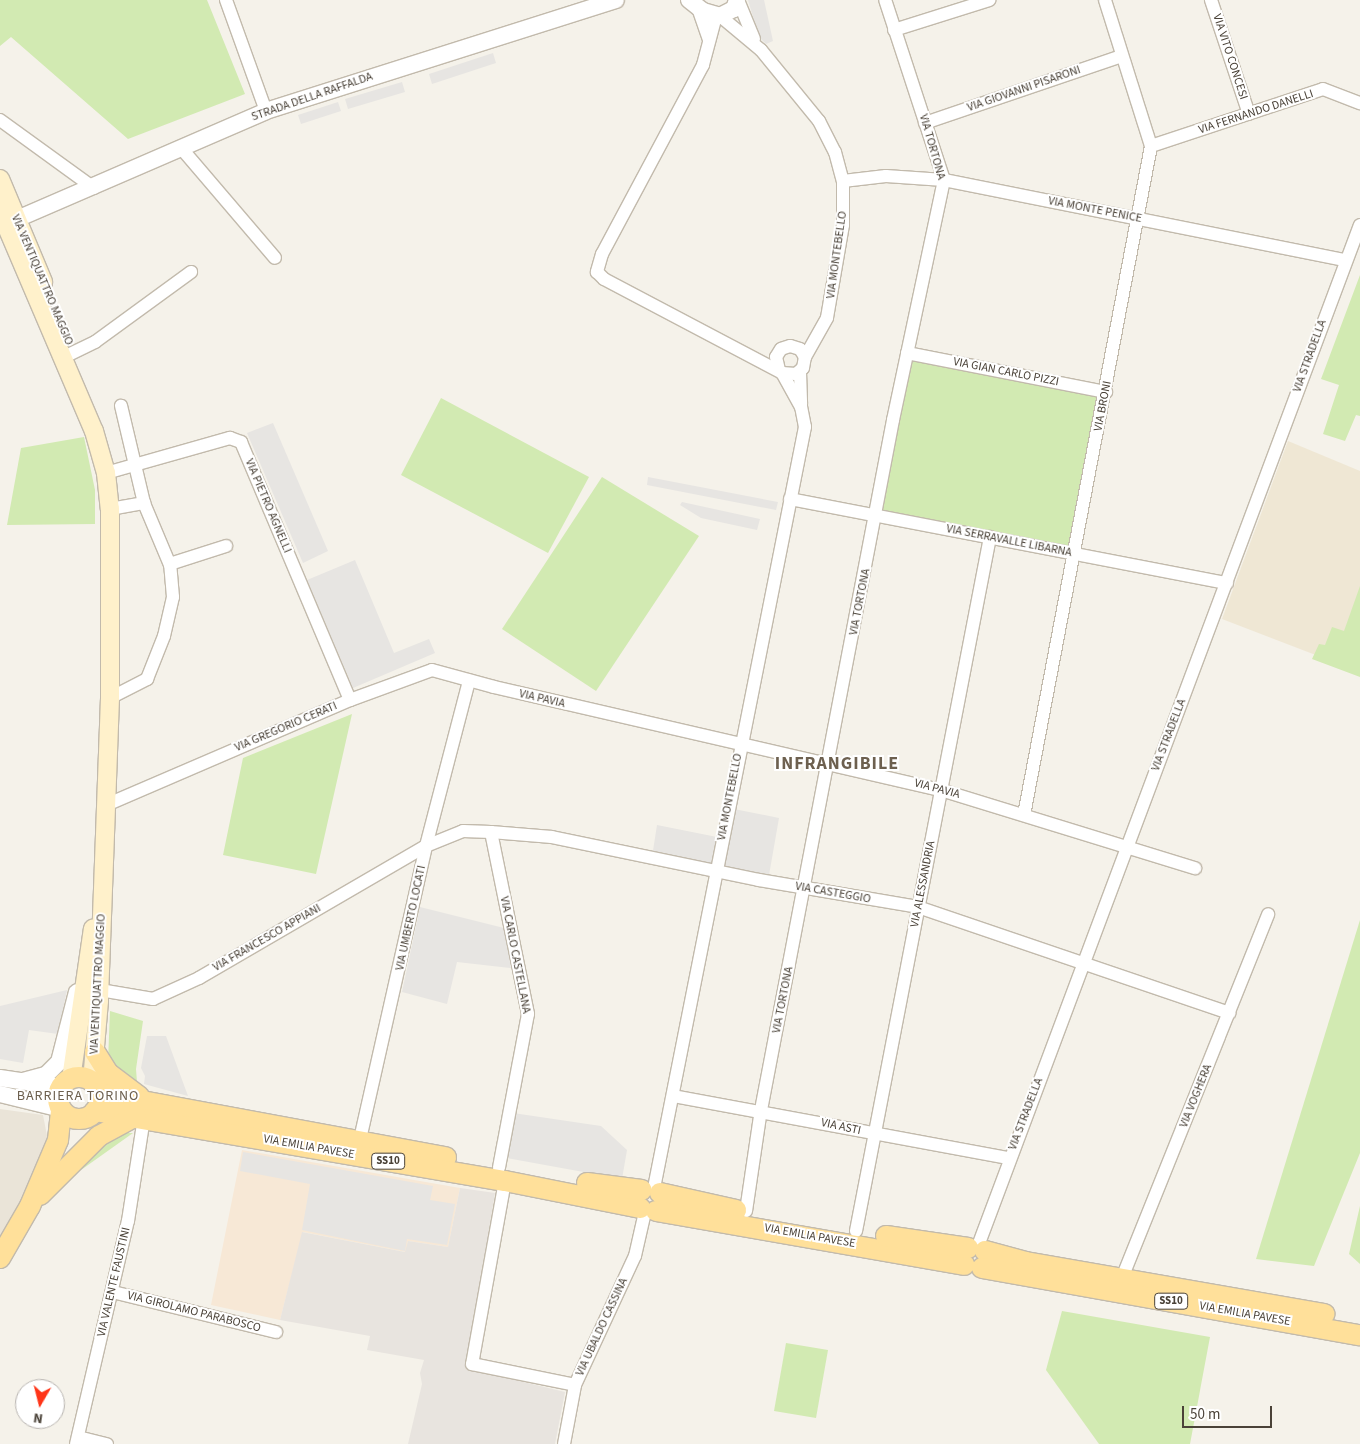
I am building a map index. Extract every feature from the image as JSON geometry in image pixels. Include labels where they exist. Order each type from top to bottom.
[{"type":"main road","name":"VIA VENTIQUATTRO MAGGIO","points":[[0,179],[17,219],[68,356],[109,472],[110,698],[102,887],[100,990],[95,1052],[94,1100]]},
{"type":"main road","points":[[0,197],[7,214],[17,219]]},
{"type":"main road","name":"VIA VENTIQUATTRO MAGGIO","points":[[0,211],[68,356]]},
{"type":"main road","name":"VIA VENTIQUATTRO MAGGIO","points":[[66,1083],[102,887]]},
{"type":"main road","points":[[30,1206],[99,1136],[145,1113],[118,1084],[95,1052]]},
{"type":"main road","name":"SS10","points":[[61,1109],[75,1118],[94,1100],[82,1077],[66,1083]]},
{"type":"main road","points":[[0,1258],[30,1206],[58,1140],[61,1109],[58,1098],[66,1083]]},
{"type":"main road","points":[[51,1184],[94,1100]]},
{"type":"main road","name":"VIA EMILIA PAVESE","points":[[94,1100],[145,1113],[358,1148],[975,1256],[1026,1262],[1360,1320]]},
{"type":"main road","name":"VIA EMILIA PAVESE","points":[[650,1200],[746,1211],[856,1231],[1360,1335]]},
{"type":"street","points":[[226,0],[266,111]]},
{"type":"street","name":"STRADA DELLA RAFFALDA","points":[[17,219],[94,188],[266,111],[616,0]]},
{"type":"street","points":[[738,0],[734,9],[718,16],[709,40],[703,65],[602,254],[597,272],[604,279],[781,372],[792,375],[800,372],[805,358],[800,349],[793,346],[785,346],[778,352],[775,361],[781,372]]},
{"type":"street","name":"VIA MONTEBELLO","points":[[738,0],[748,29],[760,50],[819,121],[835,152],[843,182],[843,225],[827,318],[805,358]]},
{"type":"street","name":"VIA TORTONA","points":[[746,1211],[761,1110],[907,353],[944,180],[885,0]]},
{"type":"street","points":[[894,30],[989,0]]},
{"type":"street","name":"VIA BRONI","points":[[1024,815],[1139,219],[1151,146],[1105,0]]},
{"type":"street","name":"VIA VITO CONCESI","points":[[1211,0],[1249,114]]},
{"type":"street","points":[[690,2],[718,16]]},
{"type":"street","points":[[690,2],[709,40]]},
{"type":"street","name":"VIA MONTEBELLO","points":[[718,16],[760,50]]},
{"type":"street","name":"VIA GIOVANNI PISARONI","points":[[925,123],[1122,56]]},
{"type":"street","name":"VIA FERNANDO DANELLI","points":[[1151,146],[1323,89],[1360,103]]},
{"type":"street","points":[[0,120],[94,188]]},
{"type":"street","points":[[182,149],[275,258]]},
{"type":"street","name":"VIA MONTE PENICE","points":[[843,182],[886,176],[944,180],[1346,260]]},
{"type":"street","name":"VIA STRADELLA","points":[[975,1256],[1009,1158],[1227,583],[1360,225]]},
{"type":"street","name":"VIA VENTIQUATTRO MAGGIO","points":[[68,356],[95,342],[191,272]]},
{"type":"street","points":[[793,346],[820,333]]},
{"type":"street","points":[[751,355],[778,352]]},
{"type":"street","name":"VIA GIAN CARLO PIZZI","points":[[907,353],[1106,392]]},
{"type":"street","name":"VIA MONTEBELLO","points":[[781,372],[801,407]]},
{"type":"street","name":"VIA MONTEBELLO","points":[[650,1200],[673,1096],[715,870],[805,427],[801,407],[800,372]]},
{"type":"street","points":[[110,698],[147,679],[164,636],[174,597],[170,564],[144,503],[133,468],[121,406]]},
{"type":"street","name":"VIA PIETRO AGNELLI","points":[[109,472],[133,468],[230,438],[240,442],[350,700]]},
{"type":"street","name":"VIA SERRAVALLE LIBARNA","points":[[790,499],[1227,583]]},
{"type":"street","points":[[110,509],[144,503]]},
{"type":"street","name":"VIA ALESSANDRIA","points":[[856,1231],[990,537]]},
{"type":"street","points":[[170,564],[226,546]]},
{"type":"street","name":"VIA GREGORIO CERATI","points":[[106,805],[350,700],[432,670],[469,681]]},
{"type":"street","name":"VIA PAVIA","points":[[469,681],[942,790],[1195,868]]},
{"type":"street","name":"VIA UMBERTO LOCATI","points":[[358,1148],[426,846],[469,681]]},
{"type":"street","name":"VIA CASTEGGIO","points":[[426,846],[463,831],[552,837],[805,888],[918,908],[1229,1013]]},
{"type":"street","name":"VIA CARLO CASTELLANA","points":[[491,832],[528,1014],[472,1364],[575,1385]]},
{"type":"street","name":"VIA FRANCESCO APPIANI","points":[[100,990],[153,999],[200,978],[426,846]]},
{"type":"street","name":"VIA VOGHERA","points":[[1122,1278],[1268,914]]},
{"type":"street","points":[[22,1081],[46,1075],[59,1062],[88,956]]},
{"type":"street","points":[[0,1078],[66,1083]]},
{"type":"street","points":[[0,1094],[61,1109]]},
{"type":"street","name":"VIA ASTI","points":[[673,1096],[761,1110],[876,1134],[1009,1158]]},
{"type":"street","name":"VIA VALENTE FAUSTINI","points":[[77,1441],[128,1221],[145,1113]]},
{"type":"street","name":"VIA UBALDO CASSINA","points":[[564,1444],[575,1385],[635,1256],[650,1200]]},
{"type":"street","name":"VIA GIROLAMO PARABOSCO","points":[[113,1292],[276,1332]]},
{"type":"street","points":[[77,1441],[107,1444]]},
{"type":"shaded area","points":[[748,0],[764,0],[773,41],[766,44],[759,37]]},
{"type":"shaded area","points":[[493,53],[496,63],[432,84],[429,74]]},
{"type":"shaded area","points":[[402,82],[405,92],[348,109],[345,99]]},
{"type":"shaded area","points":[[338,102],[341,111],[301,124],[298,115]]},
{"type":"shaded area","points":[[273,423],[328,551],[303,563],[247,433]]},
{"type":"shaded area","points":[[1288,441],[1360,471],[1360,672],[1222,619]]},
{"type":"shaded area","points":[[648,477],[778,502],[776,510],[647,485]]},
{"type":"shaded area","points":[[682,502],[760,519],[757,530],[701,518],[680,505]]},
{"type":"shaded area","points":[[355,560],[394,653],[429,639],[435,653],[353,688],[307,580]]},
{"type":"shaded area","points":[[729,808],[779,818],[768,881],[652,857],[657,825],[722,838]]},
{"type":"shaded area","points":[[420,907],[504,928],[511,968],[457,962],[447,1004],[402,992]]},
{"type":"shaded area","points":[[67,990],[58,1034],[29,1030],[23,1063],[0,1059],[0,1006]]},
{"type":"shaded area","points":[[147,1036],[166,1036],[188,1096],[144,1084],[145,1076],[141,1068]]},
{"type":"shaded area","points":[[0,1109],[43,1115],[48,1141],[0,1249]]},
{"type":"shaded area","points":[[513,1113],[601,1126],[627,1150],[622,1179],[507,1158]]},
{"type":"shaded area","points":[[242,1150],[460,1188],[448,1247],[408,1241],[406,1252],[303,1232],[280,1320],[211,1305]]},
{"type":"shaded area","points":[[243,1152],[433,1186],[430,1200],[455,1204],[447,1245],[407,1239],[405,1251],[302,1230],[310,1184],[240,1171]]},
{"type":"shaded area","points":[[460,1188],[495,1193],[466,1368],[565,1392],[555,1444],[408,1444],[422,1384],[420,1373],[424,1360],[367,1350],[370,1336],[280,1320],[302,1232],[405,1252],[408,1241],[448,1247]]},
{"type":"green space","points":[[0,0],[207,0],[245,94],[128,139],[11,37],[0,46]]},
{"type":"green space","points":[[1360,275],[1360,416],[1356,415],[1345,441],[1323,434],[1339,385],[1321,379]]},
{"type":"green space","points":[[910,360],[1100,397],[1070,548],[881,512]]},
{"type":"green space","points":[[441,398],[589,477],[548,553],[401,475]]},
{"type":"green space","points":[[84,437],[95,490],[95,524],[7,525],[21,448]]},
{"type":"green space","points":[[602,477],[699,536],[596,691],[502,629]]},
{"type":"green space","points":[[1360,586],[1360,677],[1312,659],[1319,644],[1325,645],[1332,627],[1344,631]]},
{"type":"green space","points":[[352,714],[316,874],[223,855],[243,758]]},
{"type":"green space","points":[[1360,920],[1360,1153],[1314,1266],[1256,1259]]},
{"type":"green space","points":[[110,1011],[143,1021],[136,1069],[137,1082],[108,1061]]},
{"type":"green space","points":[[120,1133],[133,1133],[81,1170],[97,1143]]},
{"type":"green space","points":[[1360,1206],[1360,1264],[1349,1254]]},
{"type":"green space","points":[[1062,1311],[1210,1337],[1190,1444],[1099,1444],[1046,1370]]},
{"type":"green space","points":[[786,1343],[828,1350],[816,1418],[774,1411]]},
{"type":"district","name":"INFRANGIBILE","points":[[837,764]]},
{"type":"district","name":"BARRIERA TORINO","points":[[78,1096]]}]
